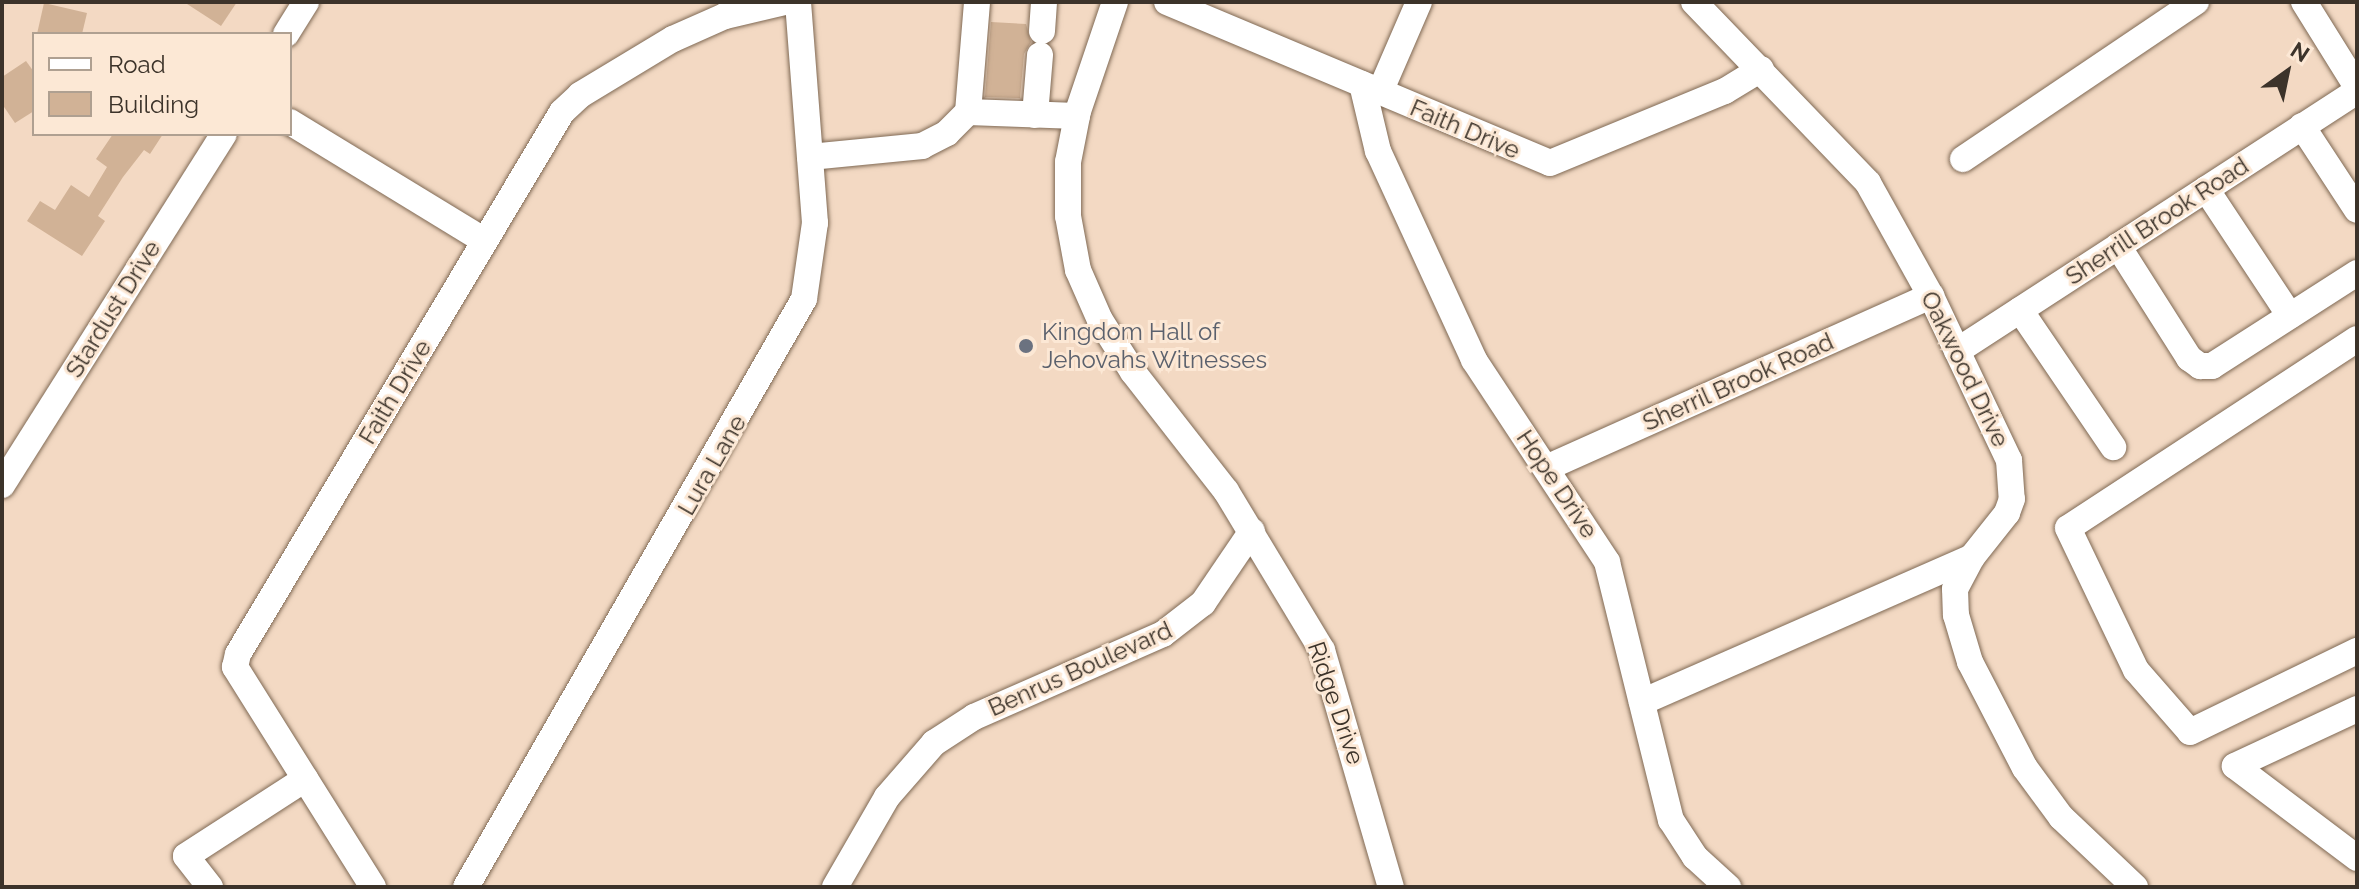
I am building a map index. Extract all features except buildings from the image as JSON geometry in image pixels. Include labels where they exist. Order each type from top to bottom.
[{"type":"street","points":[[287,32],[306,2]]},
{"type":"street","name":"Faith Drive","points":[[373,887],[235,667],[238,654],[549,132],[580,95],[703,24],[785,2]]},
{"type":"street","name":"Lura Lane","points":[[466,887],[790,331],[814,258],[798,2]]},
{"type":"street","points":[[810,157],[922,146],[947,133],[968,112],[977,2]]},
{"type":"street","points":[[1035,115],[1044,2]]},
{"type":"street","points":[[1115,2],[1077,116],[1068,162],[1068,216],[1088,295],[1133,372],[1207,464],[1252,531]]},
{"type":"street","name":"Faith Drive","points":[[1167,2],[1550,163],[1725,91],[1761,69]]},
{"type":"street","points":[[1371,88],[1419,2]]},
{"type":"street","name":"Oakwood Drive","points":[[1694,2],[1868,183],[1931,296],[2009,460],[2012,499],[2000,528],[1972,557],[1955,589],[1956,615],[1997,721],[2061,817],[2135,887]]},
{"type":"street","points":[[1963,159],[2196,2]]},
{"type":"street","points":[[2304,2],[2357,89]]},
{"type":"street","name":"Hope Drive","points":[[1371,88],[1378,151],[1474,360],[1607,562],[1671,820],[1695,857],[1728,887]]},
{"type":"street","name":"Sherrill Brook Road","points":[[1957,351],[2357,89]]},
{"type":"street","points":[[968,112],[1077,116]]},
{"type":"street","points":[[292,123],[485,241]]},
{"type":"street","points":[[2302,126],[2357,210]]},
{"type":"street","name":"Stardust Drive","points":[[2,485],[223,136]]},
{"type":"street","points":[[2206,189],[2290,316]]},
{"type":"street","points":[[2118,246],[2189,358],[2200,366],[2212,366],[2357,273]]},
{"type":"street","name":"Sherril Brook Road","points":[[1546,468],[1931,296]]},
{"type":"street","points":[[2020,310],[2113,447]]},
{"type":"street","points":[[2357,339],[2068,528],[2136,670],[2190,732],[2357,651]]},
{"type":"street","name":"Benrus Boulevard","points":[[835,887],[887,797],[934,743],[974,717],[1163,634],[1203,603],[1252,531]]},
{"type":"street","name":"Ridge Drive","points":[[1252,531],[1322,650],[1391,887]]},
{"type":"street","points":[[1642,702],[1972,557]]},
{"type":"street","points":[[2357,709],[2235,766],[2357,858]]},
{"type":"street","points":[[210,887],[186,856],[305,779]]},
{"type":"place","name":"Kingdom Hall of Jehovahs Witnesses","points":[[1026,346]]}]
